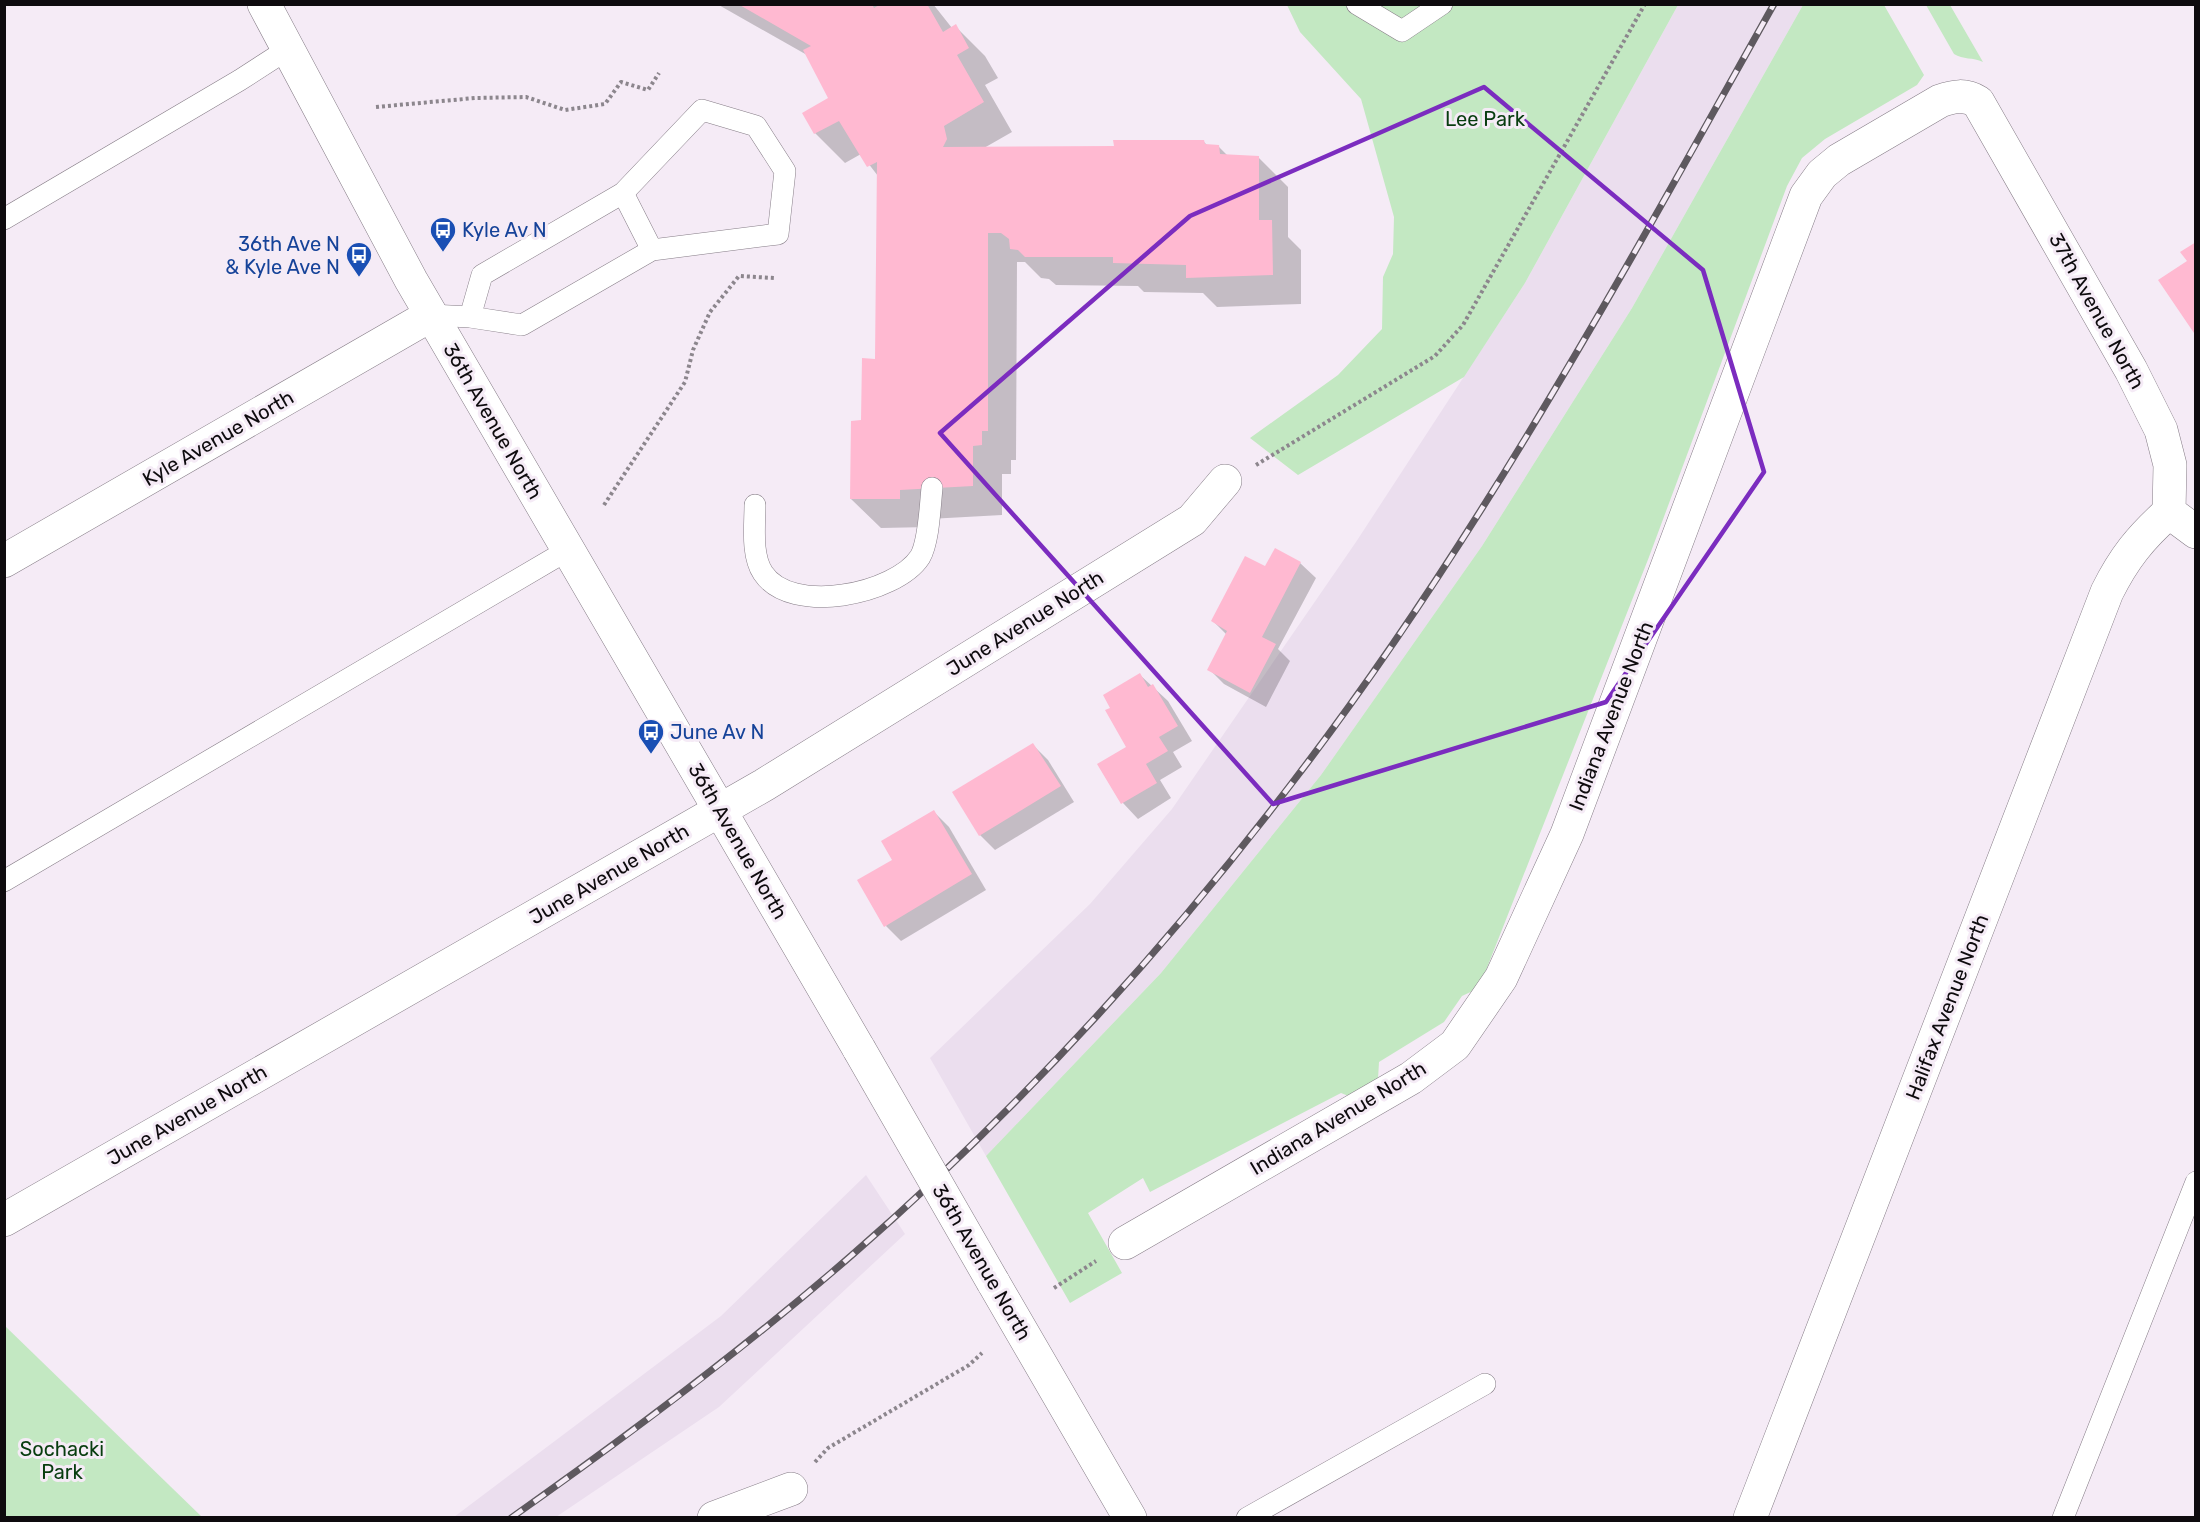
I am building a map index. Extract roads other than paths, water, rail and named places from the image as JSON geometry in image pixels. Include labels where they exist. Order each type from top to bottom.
[{"type":"street","name":"36th Avenue North","points":[[264,4],[431,315],[1130,1518]]},
{"type":"street","name":"Indiana Avenue North","points":[[1125,1243],[1411,1078],[1455,1045],[1501,978],[1567,834],[1806,196],[1822,174],[1839,160],[1940,101],[1954,96],[1969,97]]},
{"type":"street","name":"37th Avenue North","points":[[1969,97],[1982,107],[1997,132],[2131,370],[2162,430],[2170,465],[2169,512]]},
{"type":"street","name":"Kyle Avenue North","points":[[4,561],[431,315]]},
{"type":"street","name":"June Avenue North","points":[[4,1220],[720,810],[1192,519],[1225,481]]},
{"type":"street","points":[[2169,512],[2196,532]]},
{"type":"street","name":"Halifax Avenue North","points":[[1750,1518],[2107,592],[2120,566],[2139,539],[2169,512]]},
{"type":"street","points":[[714,1518],[791,1489]]},
{"type":"lane","points":[[1357,4],[1402,30],[1442,4]]},
{"type":"lane","points":[[4,219],[240,80],[288,49]]},
{"type":"lane","points":[[431,315],[470,317],[522,325],[652,250],[778,234],[785,171],[756,126],[702,110],[622,193],[482,275],[470,317]]},
{"type":"lane","points":[[622,193],[652,250]]},
{"type":"lane","points":[[755,505],[755,543],[763,573],[784,590],[824,598],[875,588],[903,576],[921,555],[930,514],[932,489]]},
{"type":"lane","points":[[4,880],[568,550]]},
{"type":"lane","points":[[2063,1518],[2196,1182]]},
{"type":"lane","points":[[1247,1518],[1485,1384]]},
{"type":"railway","points":[[511,1518],[728,1358],[852,1255],[972,1145],[1029,1087],[1086,1028],[1193,906],[1295,779],[1363,687],[1489,497],[1606,302],[1774,4]]},
{"type":"place","name":"Kyle Av N","points":[[443,253]]},
{"type":"place","name":"36th Ave N & Kyle Ave N","points":[[359,278]]},
{"type":"place","name":"June Av N","points":[[651,755]]},
{"type":"park label","name":"Lee Park","points":[[1485,119]]},
{"type":"park label","name":"Sochacki Park","points":[[62,1460]]}]
